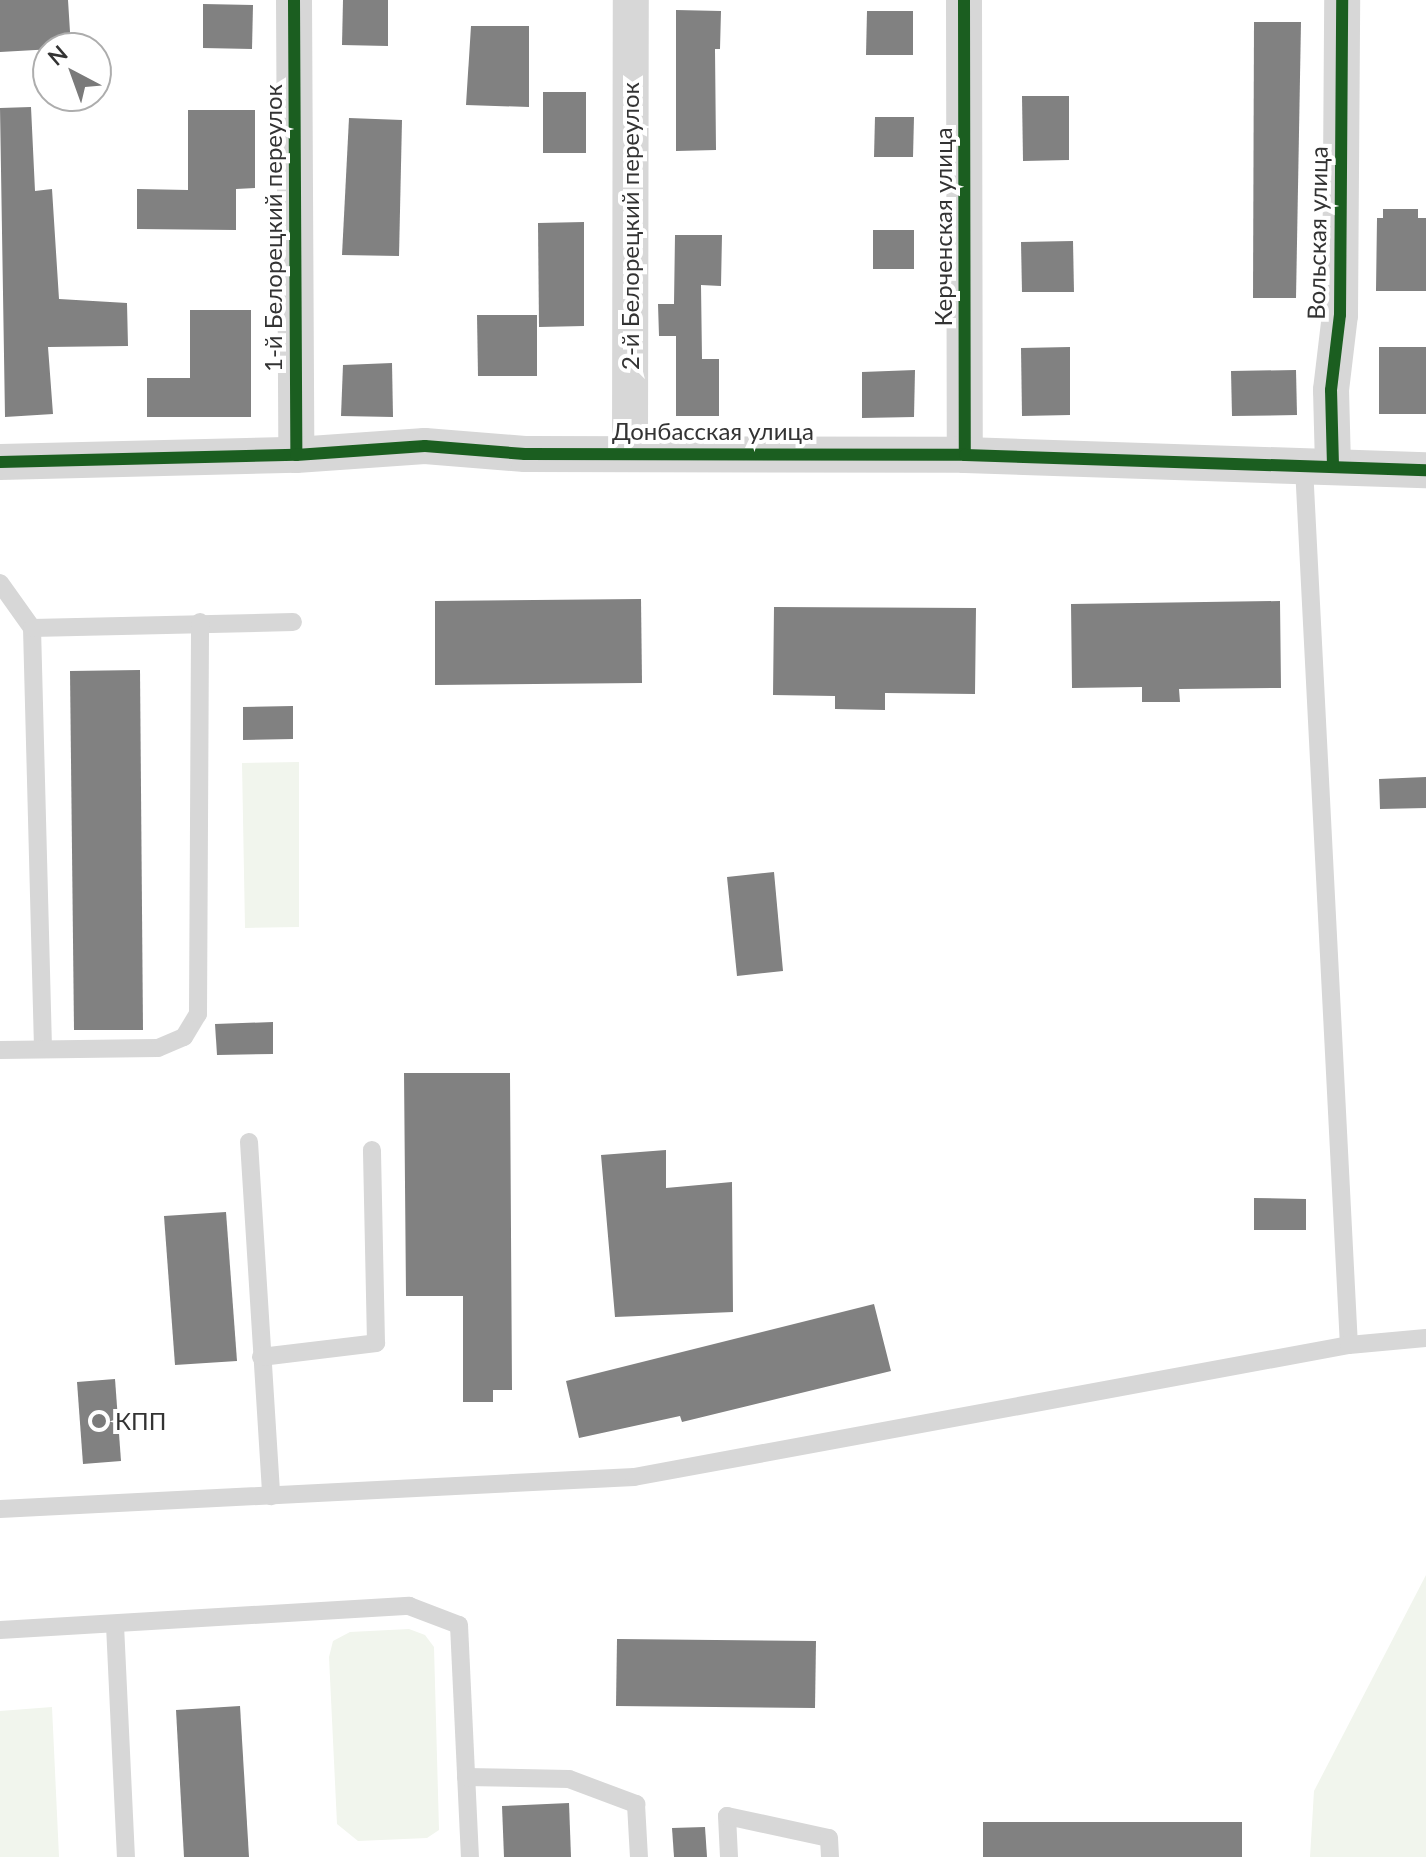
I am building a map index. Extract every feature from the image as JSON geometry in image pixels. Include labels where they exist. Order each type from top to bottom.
[{"type":"street","name":"1-й Белорецкий переулок","points":[[294,0],[296,455]]},
{"type":"street","name":"2-й Белорецкий переулок","points":[[630,451],[631,0]]},
{"type":"street","name":"Керченская улица","points":[[964,0],[965,455]]},
{"type":"street","name":"Вольская улица","points":[[1318,466],[1340,315],[1342,0]]},
{"type":"street","name":"Донбасская улица","points":[[0,462],[296,455],[425,446],[525,454],[630,451],[965,455],[1426,470]]},
{"type":"lane","points":[[1318,466],[1349,1345]]},
{"type":"lane","points":[[0,583],[32,628],[43,1049]]},
{"type":"lane","points":[[0,1050],[158,1048],[184,1037],[198,1014],[200,622]]},
{"type":"lane","points":[[32,628],[293,622]]},
{"type":"lane","points":[[249,1142],[271,1496]]},
{"type":"lane","points":[[261,1357],[376,1343],[372,1150]]},
{"type":"lane","points":[[0,1509],[634,1477],[1349,1345],[1426,1338]]},
{"type":"lane","points":[[0,1630],[409,1606],[459,1625],[470,1857]]},
{"type":"lane","points":[[115,1625],[126,1857]]},
{"type":"lane","points":[[466,1777],[569,1779],[636,1804],[639,1857]]},
{"type":"lane","points":[[729,1857],[727,1816],[829,1838],[830,1857]]},
{"type":"shaded area","points":[[299,762],[299,927],[245,928],[242,763]]},
{"type":"shaded area","points":[[1426,1575],[1426,1857],[1310,1857],[1314,1791]]},
{"type":"shaded area","points":[[409,1629],[425,1635],[434,1647],[439,1830],[427,1838],[358,1841],[337,1824],[329,1657],[333,1641],[350,1632]]},
{"type":"shaded area","points":[[52,1707],[59,1857],[0,1857],[0,1711]]},
{"type":"building","points":[[0,0],[68,0],[70,32],[32,32],[32,50],[0,52]]},
{"type":"building","points":[[343,0],[388,0],[388,46],[342,45]]},
{"type":"building","points":[[203,4],[253,5],[252,49],[203,48]]},
{"type":"building","points":[[676,10],[721,11],[720,49],[715,49],[716,150],[676,151]]},
{"type":"building","points":[[867,11],[913,11],[913,55],[866,55]]},
{"type":"building","points":[[1254,22],[1301,22],[1296,298],[1253,298]]},
{"type":"building","points":[[471,26],[529,26],[529,107],[466,105]]},
{"type":"building","points":[[543,92],[586,92],[586,153],[543,153]]},
{"type":"building","points":[[1022,96],[1069,96],[1069,160],[1023,161]]},
{"type":"building","points":[[31,107],[35,191],[52,189],[59,299],[127,303],[128,346],[48,347],[53,414],[5,417],[0,108]]},
{"type":"building","points":[[188,110],[255,110],[255,188],[236,189],[236,230],[137,229],[137,189],[188,190]]},
{"type":"building","points":[[875,117],[914,117],[913,157],[874,157]]},
{"type":"building","points":[[349,118],[402,120],[399,256],[342,255]]},
{"type":"building","points":[[1383,209],[1418,209],[1418,218],[1426,218],[1426,291],[1376,291],[1377,218],[1383,218]]},
{"type":"building","points":[[584,222],[584,326],[539,327],[538,223]]},
{"type":"building","points":[[873,230],[914,230],[914,269],[873,269]]},
{"type":"building","points":[[675,235],[722,235],[721,286],[701,285],[702,359],[719,359],[719,416],[676,416],[676,336],[659,336],[658,304],[674,304]]},
{"type":"building","points":[[1073,241],[1074,292],[1022,292],[1021,242]]},
{"type":"building","points":[[190,310],[251,310],[251,417],[147,417],[147,378],[190,378]]},
{"type":"building","points":[[477,315],[537,315],[537,376],[478,376]]},
{"type":"building","points":[[1070,347],[1070,415],[1022,416],[1021,348]]},
{"type":"building","points":[[1379,347],[1426,347],[1426,414],[1379,414]]},
{"type":"building","points":[[392,363],[393,417],[341,416],[343,365]]},
{"type":"building","points":[[915,370],[914,417],[862,418],[862,372]]},
{"type":"building","points":[[1296,370],[1297,415],[1232,416],[1231,371]]},
{"type":"building","points":[[641,599],[642,683],[435,685],[435,601]]},
{"type":"building","points":[[1280,601],[1281,688],[1179,689],[1180,702],[1142,702],[1142,687],[1072,688],[1071,604]]},
{"type":"building","points":[[774,607],[976,608],[975,694],[885,693],[885,710],[835,709],[835,696],[773,695]]},
{"type":"building","points":[[140,670],[143,1030],[74,1030],[70,671]]},
{"type":"building","points":[[293,706],[293,739],[243,740],[243,707]]},
{"type":"building","points":[[1426,777],[1426,808],[1380,809],[1379,779]]},
{"type":"building","points":[[774,872],[783,971],[737,976],[727,877]]},
{"type":"building","points":[[273,1022],[273,1054],[217,1055],[215,1024]]},
{"type":"building","points":[[404,1073],[510,1073],[512,1390],[493,1390],[493,1402],[463,1402],[463,1296],[406,1296]]},
{"type":"building","points":[[666,1150],[666,1188],[732,1182],[733,1312],[615,1317],[601,1155]]},
{"type":"building","points":[[1254,1198],[1306,1199],[1306,1230],[1254,1230]]},
{"type":"building","points":[[226,1212],[237,1361],[175,1365],[164,1216]]},
{"type":"building","points":[[874,1304],[891,1371],[682,1422],[680,1416],[579,1438],[566,1381]]},
{"type":"building","name":"КПП","points":[[115,1379],[121,1461],[83,1464],[77,1382]]},
{"type":"building","points":[[617,1639],[816,1641],[815,1708],[616,1706]]},
{"type":"building","points":[[240,1706],[249,1857],[184,1857],[176,1710]]},
{"type":"building","points":[[569,1803],[571,1857],[504,1857],[502,1806]]},
{"type":"building","points":[[983,1822],[1242,1822],[1242,1857],[983,1857]]},
{"type":"building","points":[[705,1827],[707,1857],[674,1857],[672,1828]]},
{"type":"cycle path","points":[[294,0],[296,455]]},
{"type":"cycle path","points":[[964,0],[965,455]]},
{"type":"cycle path","points":[[1333,466],[1331,390],[1340,315],[1342,0]]},
{"type":"cycle path","points":[[0,462],[296,455],[425,446],[525,454],[965,455],[1426,470]]},
{"type":"place","name":"КПП","points":[[99,1421]]}]
